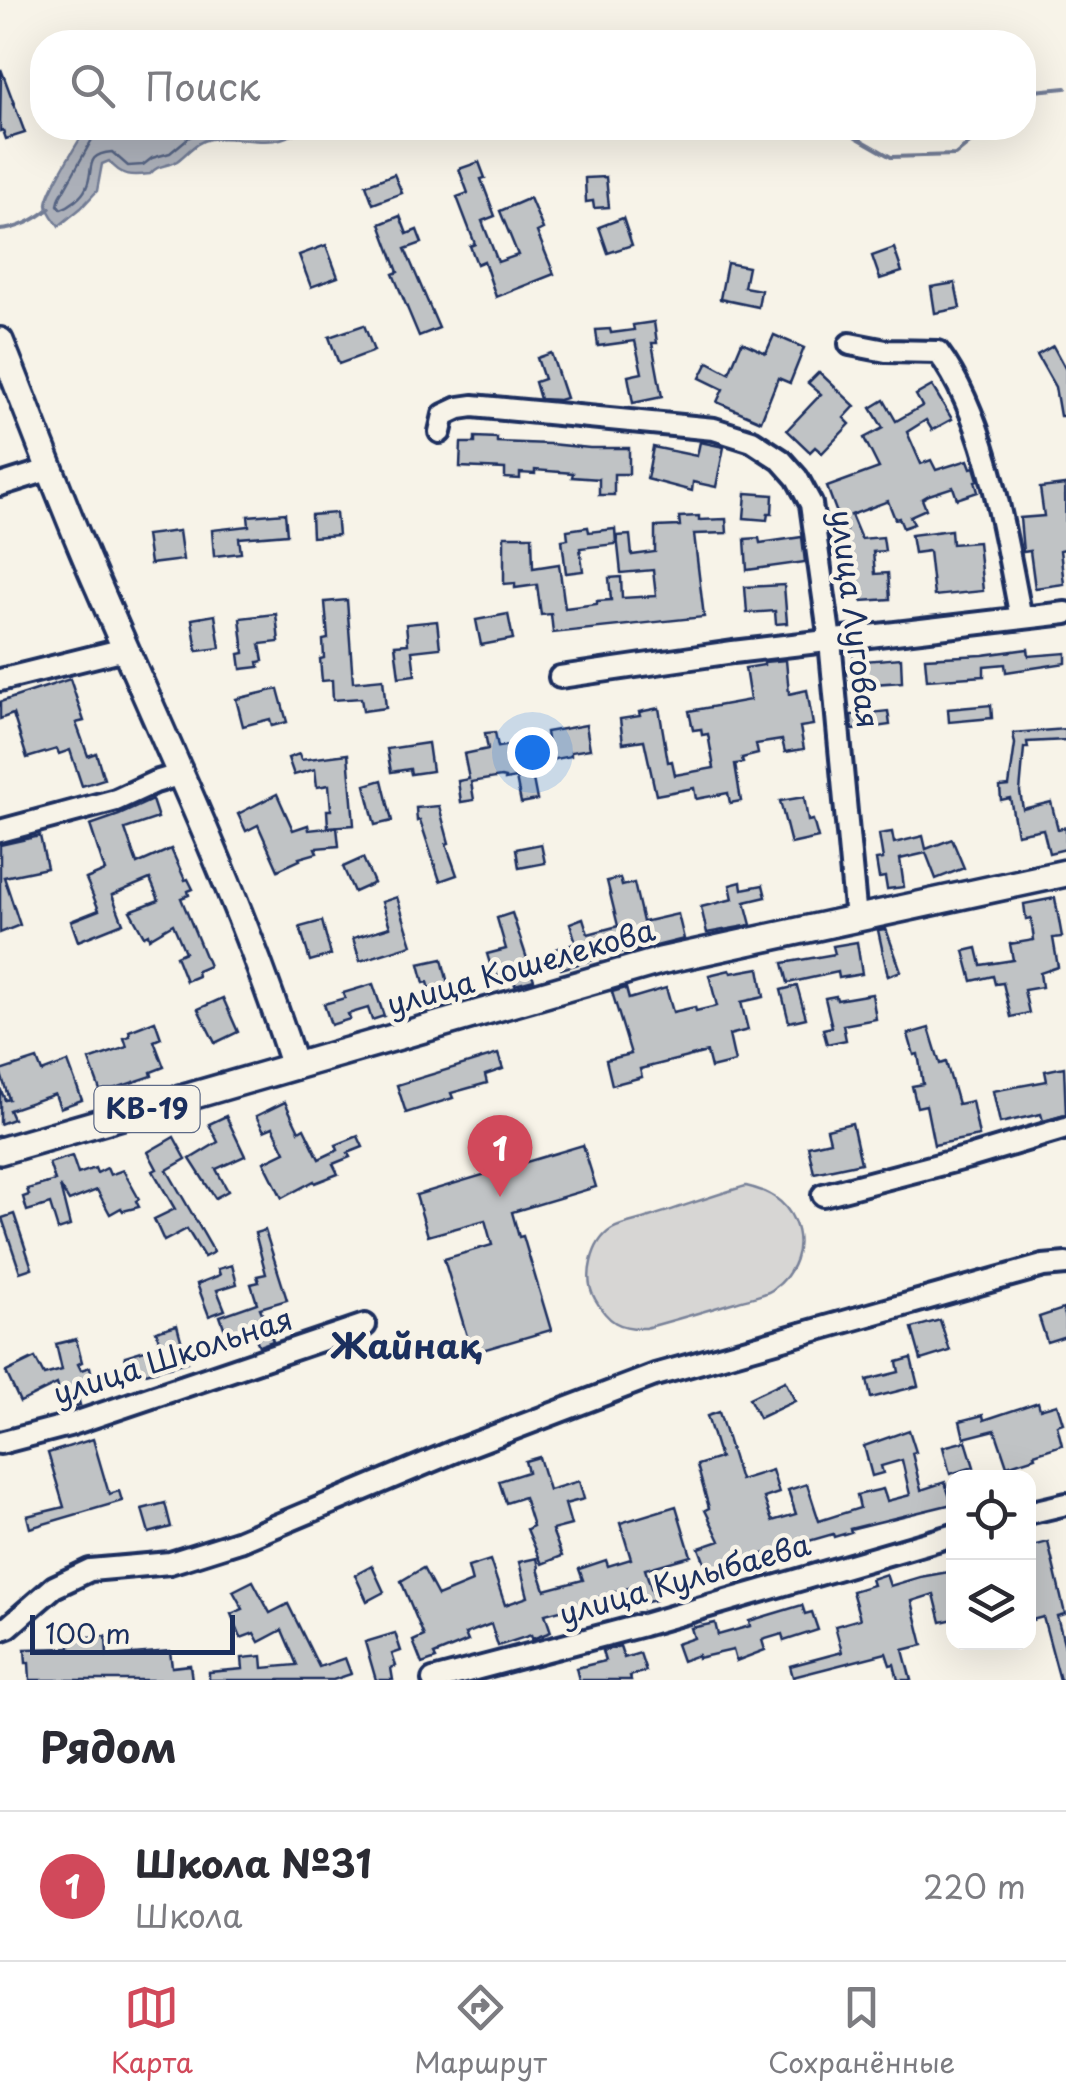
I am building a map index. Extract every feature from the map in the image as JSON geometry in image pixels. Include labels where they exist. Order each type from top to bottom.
[{"type":"main road","points":[[0,341],[125,649],[182,774],[274,1004],[294,1066]]},
{"type":"main road","name":"улица Кошелекова","points":[[0,1151],[660,961],[1066,873]]},
{"type":"street","points":[[850,344],[886,352],[938,352],[946,364],[976,428],[1002,518],[1021,618]]},
{"type":"street","name":"улица Луговая","points":[[440,432],[444,416],[473,406],[714,428],[752,441],[781,460],[797,478],[811,504],[830,642],[856,919]]},
{"type":"street","points":[[0,484],[51,469]]},
{"type":"street","points":[[560,678],[733,652],[1066,613]]},
{"type":"street","points":[[0,680],[125,649]]},
{"type":"street","points":[[0,831],[116,800],[182,774]]},
{"type":"street","points":[[824,1195],[1066,1128]]},
{"type":"street","points":[[0,1630],[54,1587],[90,1570],[170,1563],[222,1546],[655,1376],[1043,1266],[1066,1264]]},
{"type":"street","name":"улица Школьная","points":[[0,1443],[69,1425],[365,1325]]},
{"type":"street","points":[[1036,1511],[1066,1504]]},
{"type":"street","name":"улица Кулыбаева","points":[[433,1680],[642,1625],[946,1537]]},
{"type":"shaded area","points":[[746,1186],[775,1198],[794,1221],[796,1259],[780,1284],[760,1295],[645,1328],[621,1325],[605,1313],[591,1291],[590,1271],[594,1252],[605,1235],[620,1225]]},
{"type":"water","points":[[79,140],[205,140],[177,161],[150,174],[127,174],[109,161],[102,164],[97,191],[59,226],[47,204]]},
{"type":"building","points":[[1,69],[25,133],[6,139],[0,131]]},
{"type":"building","points":[[479,162],[495,216],[482,221],[498,262],[518,255],[500,211],[530,198],[543,229],[537,232],[554,274],[496,297],[484,261],[477,264],[470,246],[475,244],[457,197],[468,193],[459,169]]},
{"type":"building","points":[[394,174],[402,193],[373,204],[366,185]]},
{"type":"building","points":[[606,177],[609,207],[594,208],[593,201],[586,202],[585,178]]},
{"type":"building","points":[[400,216],[407,234],[417,230],[422,243],[405,249],[439,328],[419,336],[393,274],[398,272],[380,224]]},
{"type":"building","points":[[623,218],[632,245],[608,253],[599,227]]},
{"type":"building","points":[[326,245],[338,277],[311,287],[299,255]]},
{"type":"building","points":[[894,248],[902,272],[880,279],[872,256]]},
{"type":"building","points":[[727,263],[748,267],[744,287],[761,290],[758,307],[720,299]]},
{"type":"building","points":[[955,283],[960,308],[935,313],[931,287]]},
{"type":"building","points":[[654,322],[657,343],[652,343],[662,397],[633,403],[628,376],[642,373],[635,341],[598,346],[596,330],[634,330],[633,325]]},
{"type":"building","points":[[364,325],[374,351],[339,364],[329,337]]},
{"type":"building","points":[[774,335],[804,348],[790,383],[778,378],[761,421],[717,402],[723,389],[700,378],[708,362],[729,373],[742,342],[766,353]]},
{"type":"building","points":[[1053,346],[1066,370],[1066,416],[1060,416],[1055,387],[1037,355]]},
{"type":"building","points":[[551,353],[566,398],[559,400],[540,399],[535,382],[544,379],[537,358]]},
{"type":"building","points":[[819,372],[855,406],[844,418],[850,424],[822,453],[815,447],[810,452],[787,430],[821,394],[808,383]]},
{"type":"building","points":[[932,386],[952,419],[932,430],[926,420],[907,432],[921,464],[931,460],[936,470],[968,460],[974,467],[978,492],[957,499],[953,487],[929,495],[922,499],[926,509],[910,516],[914,524],[903,528],[888,501],[851,515],[861,539],[883,537],[885,551],[873,552],[875,574],[888,573],[890,599],[862,601],[860,583],[851,584],[848,554],[832,556],[829,533],[846,531],[846,525],[828,524],[827,520],[838,516],[827,487],[879,468],[864,438],[883,428],[871,408],[884,400],[896,421],[922,406],[916,395]]},
{"type":"building","points":[[475,437],[497,438],[497,442],[629,448],[629,474],[614,474],[614,495],[599,495],[599,479],[572,477],[573,473],[535,470],[535,474],[520,473],[520,479],[505,478],[505,469],[460,467],[461,443],[475,443]]},
{"type":"building","points":[[700,442],[724,447],[716,487],[693,482],[692,491],[647,479],[653,447],[697,456]]},
{"type":"building","points":[[1065,485],[1066,549],[1060,550],[1064,584],[1035,588],[1030,551],[1023,552],[1020,518],[1044,516],[1040,488]]},
{"type":"building","points":[[746,493],[773,495],[772,513],[768,513],[767,520],[744,518]]},
{"type":"building","points":[[285,513],[287,534],[239,538],[241,553],[214,556],[212,530],[249,526],[248,516]]},
{"type":"building","points":[[336,513],[338,535],[312,537],[311,515]]},
{"type":"building","points":[[699,516],[699,520],[726,519],[727,533],[694,534],[704,617],[553,633],[551,614],[541,615],[537,585],[515,588],[515,583],[504,584],[504,536],[532,536],[533,568],[559,564],[565,608],[611,600],[609,578],[621,577],[622,598],[656,596],[653,570],[621,573],[617,536],[630,535],[632,555],[655,552],[655,527],[680,526],[679,517]]},
{"type":"building","points":[[588,527],[589,532],[615,529],[616,544],[580,548],[583,571],[566,573],[562,540],[568,539],[567,530]]},
{"type":"building","points":[[951,530],[952,544],[978,542],[983,591],[934,596],[929,551],[914,553],[911,535]]},
{"type":"building","points":[[179,531],[183,560],[150,564],[146,535]]},
{"type":"building","points":[[802,537],[805,562],[747,570],[745,539],[759,538],[760,543]]},
{"type":"building","points":[[784,585],[787,623],[776,624],[775,611],[747,613],[745,587]]},
{"type":"building","points":[[347,600],[353,682],[383,679],[386,708],[363,711],[361,698],[333,700],[332,680],[322,681],[320,659],[324,658],[323,640],[328,639],[325,602]]},
{"type":"building","points":[[276,614],[279,642],[260,644],[263,661],[258,662],[259,667],[241,669],[239,654],[244,653],[240,618]]},
{"type":"building","points":[[508,614],[513,639],[481,645],[476,620]]},
{"type":"building","points":[[215,615],[220,648],[197,651],[192,619]]},
{"type":"building","points":[[437,621],[440,648],[412,651],[415,675],[399,677],[395,645],[408,644],[406,624]]},
{"type":"building","points":[[1028,649],[1029,656],[1066,653],[1066,663],[1006,672],[1005,664],[984,666],[984,676],[927,680],[925,658]]},
{"type":"building","points":[[864,651],[864,661],[901,658],[902,682],[856,690],[853,652]]},
{"type":"building","points":[[786,660],[789,694],[807,690],[813,725],[800,727],[804,749],[785,752],[782,740],[756,744],[758,754],[735,764],[741,801],[730,803],[728,793],[696,799],[694,788],[656,795],[644,740],[623,743],[620,719],[659,708],[668,762],[672,761],[675,775],[714,768],[708,734],[702,735],[701,729],[693,730],[689,711],[750,700],[745,668]]},
{"type":"building","points":[[70,679],[84,721],[76,723],[88,756],[96,753],[104,779],[82,786],[70,750],[59,754],[57,749],[27,758],[13,714],[0,719],[0,702]]},
{"type":"building","points":[[278,689],[287,722],[272,726],[270,719],[243,726],[236,699]]},
{"type":"building","points":[[991,705],[992,718],[949,722],[948,709]]},
{"type":"building","points":[[888,711],[890,725],[852,730],[851,715]]},
{"type":"building","points":[[586,725],[590,749],[550,760],[546,732]]},
{"type":"building","points":[[1066,729],[1066,740],[1027,742],[1028,748],[1024,748],[1020,792],[1023,809],[1051,802],[1058,829],[1066,827],[1066,849],[1049,853],[1043,829],[1017,834],[1010,798],[1001,800],[1000,787],[1009,786],[1013,733]]},
{"type":"building","points":[[495,732],[498,747],[516,744],[521,771],[531,769],[537,800],[521,803],[516,778],[501,777],[471,782],[474,800],[461,802],[458,781],[469,779],[464,754],[488,749],[485,733]]},
{"type":"building","points":[[428,743],[432,771],[391,772],[387,749]]},
{"type":"building","points":[[299,754],[301,760],[348,754],[354,825],[328,827],[329,785],[317,787],[315,769],[294,775],[288,758]]},
{"type":"building","points":[[382,780],[392,821],[375,825],[365,785]]},
{"type":"building","points":[[277,794],[293,830],[308,825],[309,830],[337,827],[339,846],[315,848],[317,853],[278,870],[258,825],[246,831],[238,814]]},
{"type":"building","points":[[804,797],[808,821],[813,820],[818,838],[791,844],[780,801]]},
{"type":"building","points":[[152,800],[158,818],[125,829],[137,864],[171,849],[193,889],[181,898],[209,966],[186,981],[176,956],[185,952],[173,924],[149,938],[130,911],[159,900],[150,879],[112,895],[123,923],[78,941],[71,921],[99,910],[86,879],[105,871],[90,825]]},
{"type":"building","points":[[439,806],[457,875],[440,881],[420,820],[417,821],[416,808]]},
{"type":"building","points":[[892,832],[894,843],[923,836],[926,849],[952,839],[964,868],[936,879],[926,853],[900,859],[904,887],[887,889],[885,877],[879,878],[876,860],[883,859],[879,834]]},
{"type":"building","points":[[40,836],[47,868],[4,877],[20,925],[0,933],[0,845]]},
{"type":"building","points":[[541,844],[545,863],[519,868],[516,849]]},
{"type":"building","points":[[363,858],[374,883],[354,892],[343,867]]},
{"type":"building","points":[[620,878],[622,886],[634,883],[643,922],[678,914],[684,939],[561,969],[555,949],[576,943],[570,923],[583,918],[588,934],[618,926],[607,881]]},
{"type":"building","points":[[741,882],[742,889],[763,885],[766,897],[745,902],[751,925],[707,933],[701,907],[733,899],[730,885]]},
{"type":"building","points":[[397,897],[412,945],[360,961],[353,938],[390,927],[382,902]]},
{"type":"building","points":[[1055,898],[1062,937],[1053,938],[1058,967],[1040,973],[1042,987],[1024,990],[1029,1013],[1011,1017],[1003,983],[995,984],[993,976],[972,981],[964,951],[977,948],[981,965],[1013,960],[1010,944],[1034,940],[1024,904]]},
{"type":"building","points":[[512,913],[534,980],[515,985],[511,972],[494,977],[487,954],[506,949],[497,918]]},
{"type":"building","points":[[322,921],[331,955],[310,961],[300,927]]},
{"type":"building","points":[[886,929],[901,971],[888,976],[878,930]]},
{"type":"building","points":[[857,942],[862,974],[839,978],[838,972],[788,983],[783,963],[835,954],[833,946]]},
{"type":"building","points":[[442,959],[451,996],[433,1001],[419,964]]},
{"type":"building","points":[[759,968],[764,997],[741,1002],[748,1030],[729,1035],[735,1062],[711,1068],[707,1052],[640,1069],[642,1077],[612,1085],[606,1060],[631,1054],[612,992],[626,988],[629,999],[666,988],[673,1012],[695,1007],[696,1011],[717,1006],[709,975]]},
{"type":"building","points":[[373,984],[384,1016],[372,1020],[368,1008],[331,1025],[324,1004],[345,998],[343,993]]},
{"type":"building","points":[[797,986],[806,1018],[789,1022],[781,990]]},
{"type":"building","points":[[872,994],[876,1019],[843,1025],[846,1040],[827,1044],[823,1029],[832,1027],[825,998],[836,996],[837,1000]]},
{"type":"building","points":[[223,998],[238,1032],[215,1043],[198,1009]]},
{"type":"building","points":[[155,1021],[161,1038],[154,1041],[164,1067],[151,1072],[152,1076],[101,1093],[89,1060],[127,1047],[124,1038],[130,1036],[129,1031]]},
{"type":"building","points":[[929,1028],[940,1064],[946,1062],[958,1104],[972,1101],[979,1136],[934,1145],[926,1105],[917,1107],[912,1086],[923,1084],[918,1054],[914,1055],[908,1034]]},
{"type":"building","points":[[498,1054],[503,1069],[485,1075],[487,1083],[451,1093],[453,1098],[406,1113],[397,1085]]},
{"type":"building","points":[[37,1059],[42,1072],[68,1062],[82,1100],[60,1108],[55,1094],[9,1110],[13,1119],[0,1124],[0,1088],[5,1100],[9,1099],[0,1071]]},
{"type":"building","points":[[1064,1067],[1066,1115],[1043,1121],[1041,1114],[1000,1123],[993,1091],[1047,1081],[1045,1071]]},
{"type":"building","points":[[285,1102],[319,1159],[338,1150],[336,1145],[358,1136],[363,1147],[333,1164],[338,1174],[314,1181],[282,1198],[264,1162],[285,1152],[273,1127],[264,1131],[256,1116]]},
{"type":"building","points":[[226,1116],[245,1156],[216,1169],[228,1191],[215,1198],[190,1159],[218,1142],[209,1124]]},
{"type":"building","points":[[852,1123],[861,1163],[814,1173],[808,1146],[830,1141],[827,1129]]},
{"type":"building","points":[[174,1137],[186,1159],[167,1170],[214,1252],[204,1257],[187,1229],[164,1241],[154,1219],[175,1209],[153,1171],[157,1169],[148,1152]]},
{"type":"building","points":[[583,1145],[596,1187],[512,1212],[551,1330],[472,1353],[444,1259],[492,1245],[485,1220],[428,1236],[416,1195]]},
{"type":"building","points":[[72,1156],[78,1174],[95,1168],[97,1173],[107,1168],[110,1175],[123,1170],[139,1199],[139,1207],[123,1211],[121,1208],[110,1214],[97,1190],[69,1201],[60,1186],[70,1226],[58,1230],[50,1204],[27,1211],[23,1197],[29,1195],[27,1189],[55,1181],[49,1163]]},
{"type":"building","points":[[14,1214],[32,1268],[20,1272],[2,1218]]},
{"type":"building","points":[[265,1230],[287,1300],[260,1308],[273,1341],[259,1346],[254,1333],[229,1342],[220,1316],[257,1303],[251,1284],[259,1282],[257,1276],[266,1274],[255,1233]]},
{"type":"building","points":[[232,1265],[237,1284],[217,1290],[225,1310],[209,1316],[197,1284],[220,1275],[218,1269]]},
{"type":"building","points":[[1063,1309],[1066,1336],[1047,1342],[1039,1317]]},
{"type":"building","points":[[940,1320],[950,1351],[921,1360],[912,1328]]},
{"type":"building","points":[[177,1325],[187,1362],[131,1377],[125,1356],[161,1345],[156,1331]]},
{"type":"building","points":[[76,1339],[82,1362],[78,1364],[81,1370],[90,1367],[95,1389],[77,1393],[80,1405],[64,1409],[57,1384],[20,1402],[6,1372],[35,1358],[44,1375],[62,1370],[56,1344]]},
{"type":"building","points":[[911,1358],[918,1386],[871,1398],[867,1380],[899,1372],[897,1362]]},
{"type":"building","points":[[785,1381],[795,1401],[759,1418],[749,1398]]},
{"type":"building","points":[[1038,1402],[1040,1409],[1057,1404],[1063,1423],[1057,1425],[1062,1445],[1007,1466],[995,1430],[964,1438],[960,1421],[983,1415],[984,1420]]},
{"type":"building","points":[[719,1412],[740,1480],[772,1470],[779,1493],[764,1498],[772,1521],[796,1514],[788,1490],[807,1484],[819,1521],[860,1508],[857,1495],[883,1489],[887,1501],[910,1495],[902,1460],[881,1466],[883,1473],[872,1476],[864,1446],[909,1430],[921,1490],[945,1482],[946,1505],[850,1529],[851,1532],[708,1572],[699,1548],[720,1541],[705,1510],[709,1508],[697,1465],[720,1458],[707,1416]]},
{"type":"building","points":[[93,1439],[109,1494],[119,1491],[122,1501],[30,1528],[27,1516],[64,1507],[48,1453]]},
{"type":"building","points":[[966,1441],[974,1467],[949,1470],[943,1447]]},
{"type":"building","points":[[539,1457],[549,1490],[579,1481],[584,1499],[565,1504],[571,1525],[552,1530],[562,1556],[542,1564],[527,1529],[533,1526],[524,1497],[506,1503],[499,1481],[528,1472],[525,1461]]},
{"type":"building","points":[[165,1503],[171,1527],[149,1533],[142,1509]]},
{"type":"building","points":[[676,1506],[691,1556],[645,1569],[655,1600],[643,1603],[638,1586],[617,1591],[545,1614],[551,1632],[498,1646],[491,1624],[465,1634],[468,1641],[422,1664],[413,1641],[424,1636],[401,1581],[423,1568],[438,1596],[472,1582],[468,1567],[490,1560],[505,1605],[528,1597],[519,1562],[537,1558],[545,1590],[583,1580],[579,1569],[606,1560],[608,1566],[631,1559],[620,1523]]},
{"type":"building","points":[[1048,1542],[1065,1614],[1057,1616],[1066,1651],[1066,1680],[1060,1680],[1043,1617],[1036,1619],[1036,1545]]},
{"type":"building","points":[[372,1566],[384,1592],[367,1601],[355,1575]]},
{"type":"building","points":[[946,1572],[946,1621],[941,1622],[934,1594],[912,1601],[923,1645],[903,1650],[911,1680],[898,1680],[886,1653],[793,1677],[790,1666],[842,1652],[835,1626],[860,1619],[852,1591],[873,1585],[871,1579],[886,1574],[890,1586]]},
{"type":"building","points":[[253,1581],[270,1613],[288,1604],[319,1667],[345,1658],[351,1674],[333,1680],[209,1680],[209,1672],[243,1669],[242,1658],[262,1656],[263,1668],[297,1665],[282,1630],[259,1642],[254,1633],[241,1638],[231,1614],[243,1609],[233,1591]]},
{"type":"building","points":[[802,1605],[805,1614],[812,1612],[818,1630],[784,1641],[782,1634],[762,1640],[765,1650],[736,1661],[733,1650],[682,1661],[676,1644],[694,1638],[691,1628],[715,1623],[718,1635]]},
{"type":"building","points":[[395,1633],[401,1651],[392,1654],[396,1666],[391,1668],[393,1680],[376,1680],[365,1642]]},
{"type":"building","points":[[106,1636],[107,1656],[170,1651],[172,1667],[190,1665],[192,1680],[30,1680],[25,1649],[70,1648],[70,1638]]},
{"type":"building","points":[[620,1646],[624,1658],[640,1653],[646,1671],[630,1676],[631,1680],[579,1680],[576,1668],[605,1661],[602,1651]]},
{"type":"waterway","points":[[1036,91],[1066,88]]},
{"type":"waterway","points":[[861,140],[891,157],[955,155],[973,140]]},
{"type":"waterway","points":[[0,230],[27,223],[50,208]]},
{"type":"place","name":"Школа №31","points":[[500,1197]]},
{"type":"district","name":"Жайнақ","points":[[406,1347]]}]
